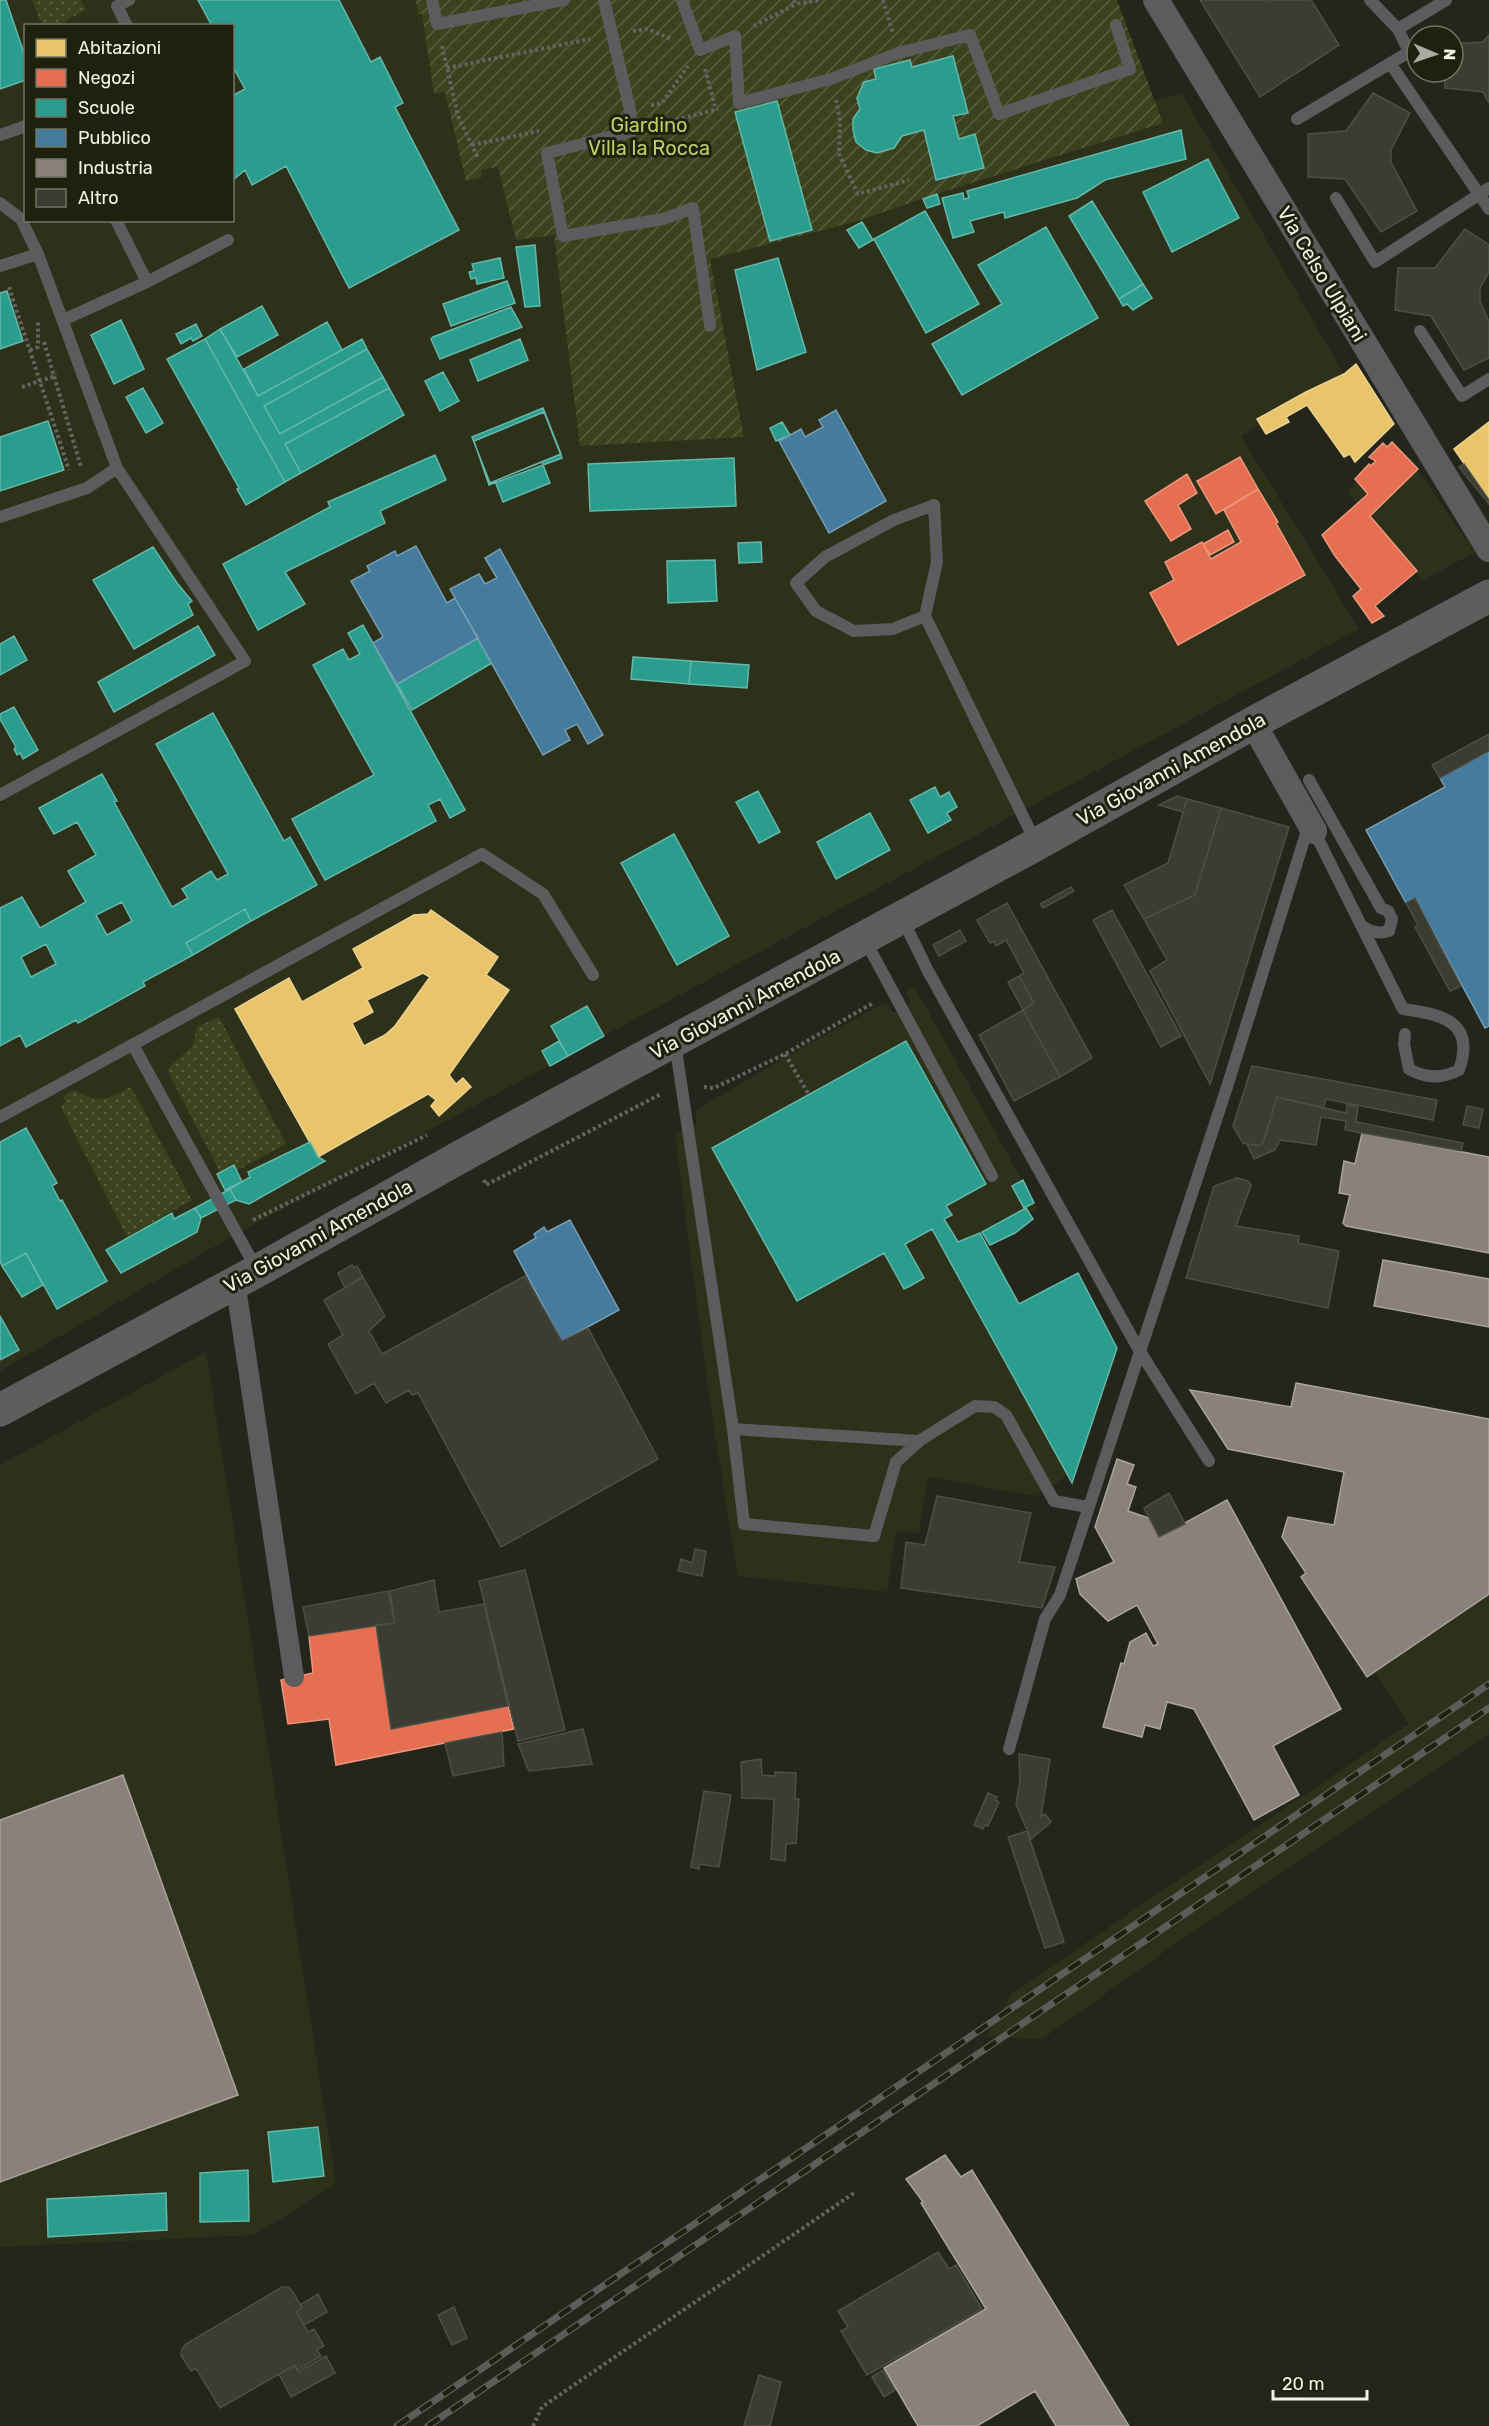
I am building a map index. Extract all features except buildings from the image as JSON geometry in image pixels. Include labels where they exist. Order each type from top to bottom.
[{"type":"main road","name":"Via Giovanni Amendola","points":[[0,1410],[469,1152],[864,939],[1252,723],[1489,596]]},
{"type":"street","name":"Via Celso Ulpiani","points":[[1156,0],[1489,549]]},
{"type":"street","points":[[1252,723],[1312,826]]},
{"type":"street","points":[[246,1276],[294,1677]]},
{"type":"lane","points":[[126,24],[117,6],[129,0]]},
{"type":"lane","points":[[432,0],[436,24],[564,0]]},
{"type":"lane","points":[[604,0],[630,110],[632,132],[547,153],[563,236],[663,219],[693,208],[710,326]]},
{"type":"lane","points":[[681,0],[700,50],[735,36],[739,103],[831,79],[898,53],[970,35],[999,114],[1130,69],[1116,25]]},
{"type":"lane","points":[[1297,119],[1409,52],[1398,29],[1370,0]]},
{"type":"lane","points":[[1398,29],[1446,0]]},
{"type":"lane","points":[[1390,63],[1484,191],[1489,209]]},
{"type":"lane","points":[[0,135],[24,127]]},
{"type":"lane","points":[[1336,198],[1375,262],[1484,191]]},
{"type":"lane","points":[[0,203],[21,219],[38,254],[117,468],[245,661],[0,795]]},
{"type":"lane","points":[[117,222],[147,282]]},
{"type":"lane","points":[[63,320],[147,282],[228,240]]},
{"type":"lane","points":[[0,266],[38,254]]},
{"type":"lane","points":[[1420,331],[1462,396],[1489,379]]},
{"type":"lane","points":[[0,517],[87,488],[117,468]]},
{"type":"lane","points":[[926,616],[893,629],[855,631],[816,611],[796,583],[825,557],[894,520],[934,505],[937,562],[926,616],[1037,844]]},
{"type":"lane","points":[[1309,780],[1381,908],[1388,911],[1392,919],[1389,931],[1384,933],[1375,933],[1363,927]]},
{"type":"lane","points":[[1312,826],[1403,1009],[1434,1013],[1448,1020],[1458,1030],[1463,1045],[1463,1059],[1459,1070],[1450,1075],[1435,1077],[1419,1075],[1409,1069],[1404,1044],[1405,1034]]},
{"type":"lane","points":[[1010,1749],[1045,1619],[1060,1595],[1312,826]]},
{"type":"lane","points":[[0,1117],[482,854],[543,894],[593,975]]},
{"type":"lane","points":[[902,917],[928,971],[1139,1350],[1209,1461]]},
{"type":"lane","points":[[864,939],[992,1176]]},
{"type":"lane","points":[[675,1042],[733,1429],[744,1524],[874,1536],[896,1462],[919,1441],[975,1406],[994,1407],[1006,1415],[1054,1501],[1088,1507]]},
{"type":"lane","points":[[133,1045],[246,1276]]},
{"type":"lane","points":[[733,1429],[919,1441]]},
{"type":"path","points":[[735,36],[795,2],[820,0]]},
{"type":"path","points":[[883,0],[898,53]]},
{"type":"path","points":[[436,24],[458,116],[478,158]]},
{"type":"path","points":[[630,110],[662,103],[693,60]]},
{"type":"path","points":[[831,79],[840,120],[839,154],[858,194],[909,180]]},
{"type":"path","points":[[632,132],[739,103]]},
{"type":"path","points":[[472,145],[540,130]]},
{"type":"path","points":[[0,290],[10,287],[57,434]]},
{"type":"path","points":[[34,310],[83,472]]},
{"type":"path","points":[[30,350],[38,347],[38,320]]},
{"type":"path","points":[[785,1054],[809,1095]]},
{"type":"path","points":[[533,2426],[542,2407],[854,2193]]},
{"type":"shaded area","points":[[0,0],[1117,0],[1154,100],[1182,94],[1344,374],[1241,436],[1359,629],[231,1237],[0,1371]]},
{"type":"shaded area","points":[[1395,444],[1421,475],[1475,552],[1422,581],[1347,491]]},
{"type":"shaded area","points":[[914,986],[1038,1209],[946,1253],[1068,1475],[1036,1496],[928,1477],[919,1534],[896,1531],[887,1592],[738,1576],[710,1403],[675,1136],[697,1124],[696,1110],[787,1056],[886,1002],[893,1013],[911,1003],[905,991]]},
{"type":"shaded area","points":[[206,1352],[336,2184],[254,2235],[0,2247],[0,1465]]},
{"type":"shaded area","points":[[1489,1594],[1489,1734],[1171,1947],[1042,2039],[986,2037],[1012,1993],[1409,1724],[1375,1673]]},
{"type":"green space","points":[[32,0],[81,0],[86,10],[65,21],[66,24],[42,24]]},
{"type":"green space","name":"Giardino Villa la Rocca","points":[[416,0],[1117,0],[1163,123],[858,221],[710,259],[744,437],[580,446],[554,235],[516,240],[498,167],[481,170],[482,177],[466,181],[445,92],[434,94],[422,14],[418,14]]},
{"type":"green space","points":[[219,1017],[286,1144],[223,1178],[167,1070],[193,1045],[197,1027]]},
{"type":"green space","points":[[131,1087],[192,1200],[127,1237],[61,1107],[65,1102],[64,1096],[74,1090],[90,1097],[103,1099]]},
{"type":"railway","points":[[397,2426],[1489,1684]]},
{"type":"railway","points":[[428,2426],[1489,1708]]}]
